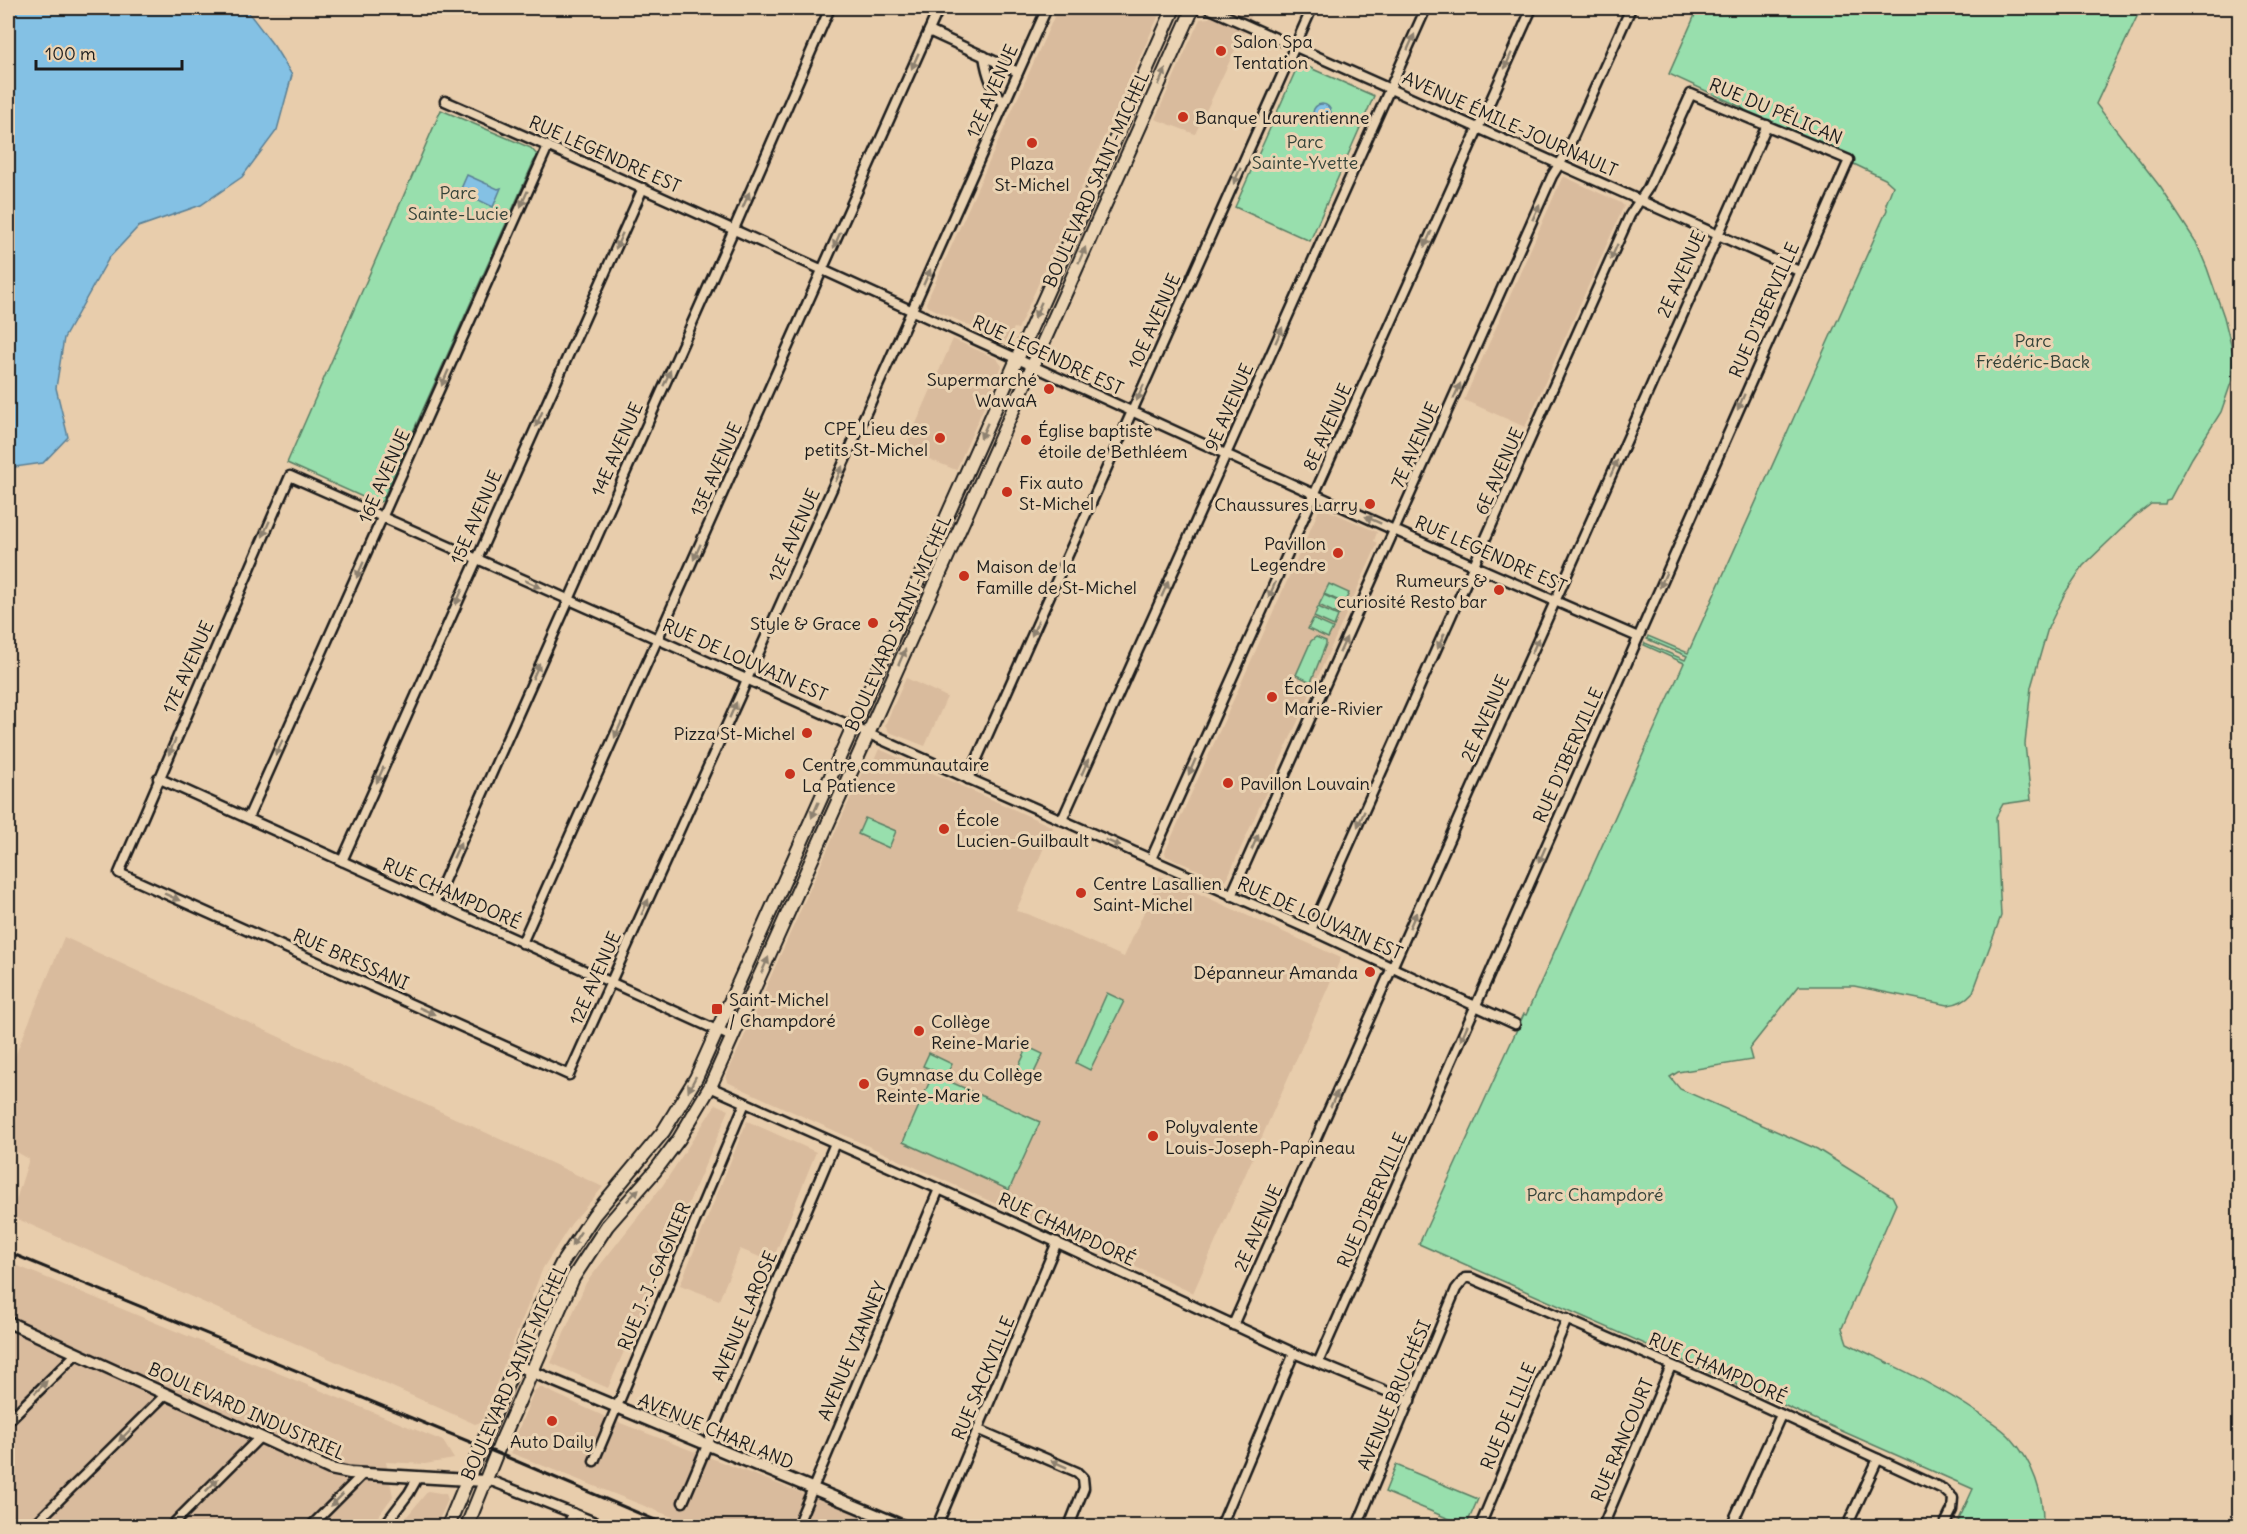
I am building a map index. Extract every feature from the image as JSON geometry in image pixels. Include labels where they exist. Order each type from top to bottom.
[{"type":"main road","name":"BOULEVARD SAINT-MICHEL","points":[[448,1527],[543,1299],[562,1263],[594,1215],[669,1124],[691,1088],[1174,8]]},
{"type":"main road","name":"BOULEVARD SAINT-MICHEL","points":[[466,1527],[565,1294],[587,1253],[612,1219],[667,1157],[693,1119],[710,1087],[1193,8]]},
{"type":"street","name":"14E AVENUE","points":[[434,903],[734,230],[830,8]]},
{"type":"street","name":"13E AVENUE","points":[[522,943],[939,8]]},
{"type":"street","name":"12E AVENUE","points":[[569,1075],[1047,8]]},
{"type":"street","name":"AVENUE ÉMILE-JOURNAULT","points":[[1208,8],[1799,271]]},
{"type":"street","name":"10E AVENUE","points":[[968,779],[1312,8]]},
{"type":"street","name":"9E AVENUE","points":[[1062,820],[1426,8]]},
{"type":"street","name":"8E AVENUE","points":[[1150,859],[1532,8]]},
{"type":"street","name":"7E AVENUE","points":[[1231,896],[1547,187],[1630,8]]},
{"type":"street","points":[[928,31],[1018,72]]},
{"type":"street","points":[[984,56],[994,91],[1004,104]]},
{"type":"street","name":"RUE DU PÉLICAN","points":[[1691,94],[1849,160]]},
{"type":"street","name":"6E AVENUE","points":[[1311,930],[1630,215],[1648,188],[1691,94]]},
{"type":"street","name":"RUE LEGENDRE EST","points":[[445,101],[643,188],[1475,566],[1638,637]]},
{"type":"street","name":"2E AVENUE","points":[[1233,1325],[1767,125]]},
{"type":"street","name":"16E AVENUE","points":[[248,818],[548,146]]},
{"type":"street","name":"RUE D'IBERVILLE","points":[[1318,1364],[1849,160]]},
{"type":"street","name":"15E AVENUE","points":[[342,861],[643,188]]},
{"type":"street","name":"RUE DE LOUVAIN EST","points":[[290,476],[1311,930],[1515,1024]]},
{"type":"street","name":"17E AVENUE","points":[[119,873],[290,476]]},
{"type":"street","name":"RUE CHAMPDORÉ","points":[[158,778],[732,1037]]},
{"type":"street","name":"RUE BRESSANI","points":[[119,873],[569,1075]]},
{"type":"street","name":"RUE CHAMPDORÉ","points":[[710,1087],[1057,1242],[1318,1364],[1410,1401]]},
{"type":"street","name":"RUE J.-J.-GAGNIER","points":[[594,1461],[745,1103]]},
{"type":"street","name":"AVENUE LAROSE","points":[[683,1502],[835,1143]]},
{"type":"street","name":"AVENUE VIANNEY","points":[[797,1527],[939,1189]]},
{"type":"street","name":"RUE SACKVILLE","points":[[937,1527],[1057,1242]]},
{"type":"street","name":"RUE CHAMPDORÉ","points":[[1465,1278],[1477,1279],[1942,1489],[1953,1497],[1952,1510],[1944,1527]]},
{"type":"street","name":"AVENUE BRUCHÉSI","points":[[1358,1527],[1456,1289],[1465,1278]]},
{"type":"street","name":"RUE DE LILLE","points":[[1480,1527],[1567,1319]]},
{"type":"street","name":"BOULEVARD INDUSTRIEL","points":[[8,1322],[330,1469],[485,1481]]},
{"type":"street","points":[[1221,1527],[1294,1353]]},
{"type":"street","points":[[8,1420],[76,1354]]},
{"type":"street","name":"AVENUE CHARLAND","points":[[516,1365],[903,1527]]},
{"type":"street","name":"RUE RANCOURT","points":[[1603,1527],[1671,1366]]},
{"type":"street","points":[[33,1527],[166,1394]]},
{"type":"street","points":[[1731,1527],[1781,1415]]},
{"type":"street","points":[[979,1430],[1077,1472],[1083,1478],[1084,1488],[1069,1527]]},
{"type":"street","points":[[171,1527],[260,1437]]},
{"type":"street","points":[[1847,1527],[1878,1459]]},
{"type":"street","points":[[311,1527],[363,1473]]},
{"type":"street","points":[[384,1527],[418,1477]]},
{"type":"street","points":[[485,1481],[494,1482],[605,1527]]},
{"type":"street","points":[[568,1527],[573,1513]]},
{"type":"shaded area","points":[[1058,8],[1162,8],[1018,329],[1014,328],[1007,343],[929,307],[926,303]]},
{"type":"shaded area","points":[[1214,8],[1255,8],[1195,134],[1155,119],[1200,19],[1209,18]]},
{"type":"shaded area","points":[[1565,177],[1624,206],[1525,427],[1464,400],[1562,178]]},
{"type":"shaded area","points":[[953,339],[997,359],[1002,366],[956,470],[905,449]]},
{"type":"shaded area","name":"École Marie-Rivier","points":[[1323,508],[1377,532],[1374,541],[1378,543],[1226,881],[1223,881],[1166,856],[1165,852],[1319,510]]},
{"type":"shaded area","points":[[906,678],[947,697],[925,746],[889,732],[885,725]]},
{"type":"shaded area","points":[[879,749],[1053,827],[1016,911],[1028,914],[1124,957],[1160,876],[1341,958],[1193,1293],[727,1082],[726,1077],[863,770],[869,772]]},
{"type":"shaded area","points":[[64,937],[603,1187],[571,1224],[543,1268],[481,1422],[475,1424],[11,1216],[29,1159],[8,1147],[8,1073]]},
{"type":"shaded area","points":[[716,1104],[729,1110],[608,1388],[551,1363],[586,1283],[663,1185]]},
{"type":"shaded area","points":[[747,1121],[816,1152],[772,1262],[740,1249],[719,1300],[680,1285]]},
{"type":"shaded area","points":[[8,1262],[443,1441],[454,1459],[425,1464],[386,1462],[393,1496],[371,1526],[8,1526]]},
{"type":"shaded area","points":[[540,1387],[610,1419],[887,1526],[695,1526],[511,1453],[534,1391]]},
{"type":"shaded area","points":[[428,1491],[446,1494],[448,1500],[436,1526],[399,1526]]},
{"type":"green space","name":"Parc Frédéric-Back","points":[[1698,8],[2141,8],[2096,104],[2161,188],[2196,242],[2224,317],[2233,353],[2232,380],[2221,412],[2170,499],[2166,500],[2165,504],[2151,504],[2134,517],[2083,566],[2065,593],[2048,628],[2031,687],[2025,744],[2031,800],[2003,804],[1996,817],[2001,916],[1973,992],[1962,1001],[1948,1005],[1854,986],[1799,986],[1749,1049],[1752,1060],[1678,1072],[1670,1077],[1680,1089],[1817,1149],[1892,1196],[1896,1204],[1842,1328],[1847,1343],[1946,1393],[1991,1421],[2007,1434],[2019,1447],[2036,1479],[2042,1502],[2043,1526],[1956,1526],[1973,1489],[1419,1244],[1524,1014],[1526,1015],[1684,663],[1644,645],[1645,643],[1685,660],[1687,656],[1647,639],[1648,636],[1688,653],[1887,210],[1886,204],[1893,186],[1885,179],[1756,120],[1741,107],[1669,74]]},
{"type":"green space","name":"Parc Sainte-Yvette","points":[[1299,63],[1374,96],[1310,241],[1235,207]]},
{"type":"green space","name":"Parc Sainte-Lucie","points":[[441,110],[531,148],[538,156],[382,501],[376,503],[287,463]]},
{"type":"green space","points":[[1329,584],[1349,593],[1344,603],[1324,594]]},
{"type":"green space","points":[[1324,595],[1344,604],[1339,615],[1319,605]]},
{"type":"green space","points":[[1318,607],[1338,616],[1334,626],[1314,617]]},
{"type":"green space","points":[[1313,619],[1333,628],[1328,638],[1308,629]]},
{"type":"green space","points":[[1316,637],[1326,641],[1326,644],[1311,682],[1296,675],[1311,641]]},
{"type":"green space","points":[[865,818],[896,831],[889,848],[858,834]]},
{"type":"green space","points":[[1107,993],[1124,1001],[1090,1070],[1076,1063]]},
{"type":"green space","points":[[1028,1047],[1043,1054],[1029,1083],[1014,1076]]},
{"type":"green space","points":[[929,1053],[952,1064],[946,1076],[923,1066]]},
{"type":"green space","points":[[933,1074],[1040,1122],[1009,1190],[903,1142]]},
{"type":"green space","points":[[1396,1465],[1478,1499],[1466,1526],[1385,1492]]},
{"type":"water","points":[[17,8],[245,8],[274,46],[292,75],[277,130],[242,177],[201,205],[138,227],[109,258],[64,338],[56,388],[68,437],[43,463],[8,468],[8,32]]},
{"type":"water","points":[[1322,104],[1328,107],[1331,113],[1328,119],[1322,122],[1316,119],[1313,113],[1316,107]]},
{"type":"water","points":[[467,175],[498,189],[501,188],[493,207],[460,191]]},
{"type":"railway","points":[[8,1252],[669,1526]]},
{"type":"place","name":"Salon Spa Tentation","points":[[1221,51]]},
{"type":"place","name":"Banque Laurentienne","points":[[1183,117]]},
{"type":"place","name":"Plaza St-Michel","points":[[1032,143]]},
{"type":"place","name":"Supermarché WawaA","points":[[1049,389]]},
{"type":"place","name":"CPE Lieu des petits St-Michel","points":[[940,438]]},
{"type":"place","name":"Église baptiste étoile de Bethléem","points":[[1026,440]]},
{"type":"place","name":"Fix auto St-Michel","points":[[1007,492]]},
{"type":"place","name":"Chaussures Larry","points":[[1370,504]]},
{"type":"place","name":"Pavillon Legendre","points":[[1338,553]]},
{"type":"place","name":"Maison de la Famille de St-Michel","points":[[964,576]]},
{"type":"place","name":"Rumeurs & curiosité Resto bar","points":[[1499,590]]},
{"type":"place","name":"Style & Grace","points":[[873,623]]},
{"type":"place","name":"École Marie-Rivier","points":[[1272,697]]},
{"type":"place","name":"Pizza St-Michel","points":[[807,733]]},
{"type":"place","name":"Centre communautaire La Patience","points":[[790,774]]},
{"type":"place","name":"Pavillon Louvain","points":[[1228,783]]},
{"type":"place","name":"École Lucien-Guilbault","points":[[944,829]]},
{"type":"place","name":"Centre Lasallien Saint-Michel","points":[[1081,893]]},
{"type":"place","name":"Dépanneur Amanda","points":[[1370,972]]},
{"type":"place","name":"Saint-Michel / Champdoré","points":[[717,1009]]},
{"type":"place","name":"Collège Reine-Marie","points":[[919,1031]]},
{"type":"place","name":"Gymnase du Collège Reinte-Marie","points":[[864,1084]]},
{"type":"place","name":"Polyvalente Louis-Joseph-Papineau","points":[[1153,1136]]},
{"type":"place","name":"Auto Daily","points":[[552,1421]]},
{"type":"park label","name":"Parc Champdoré","points":[[1595,1194]]}]
